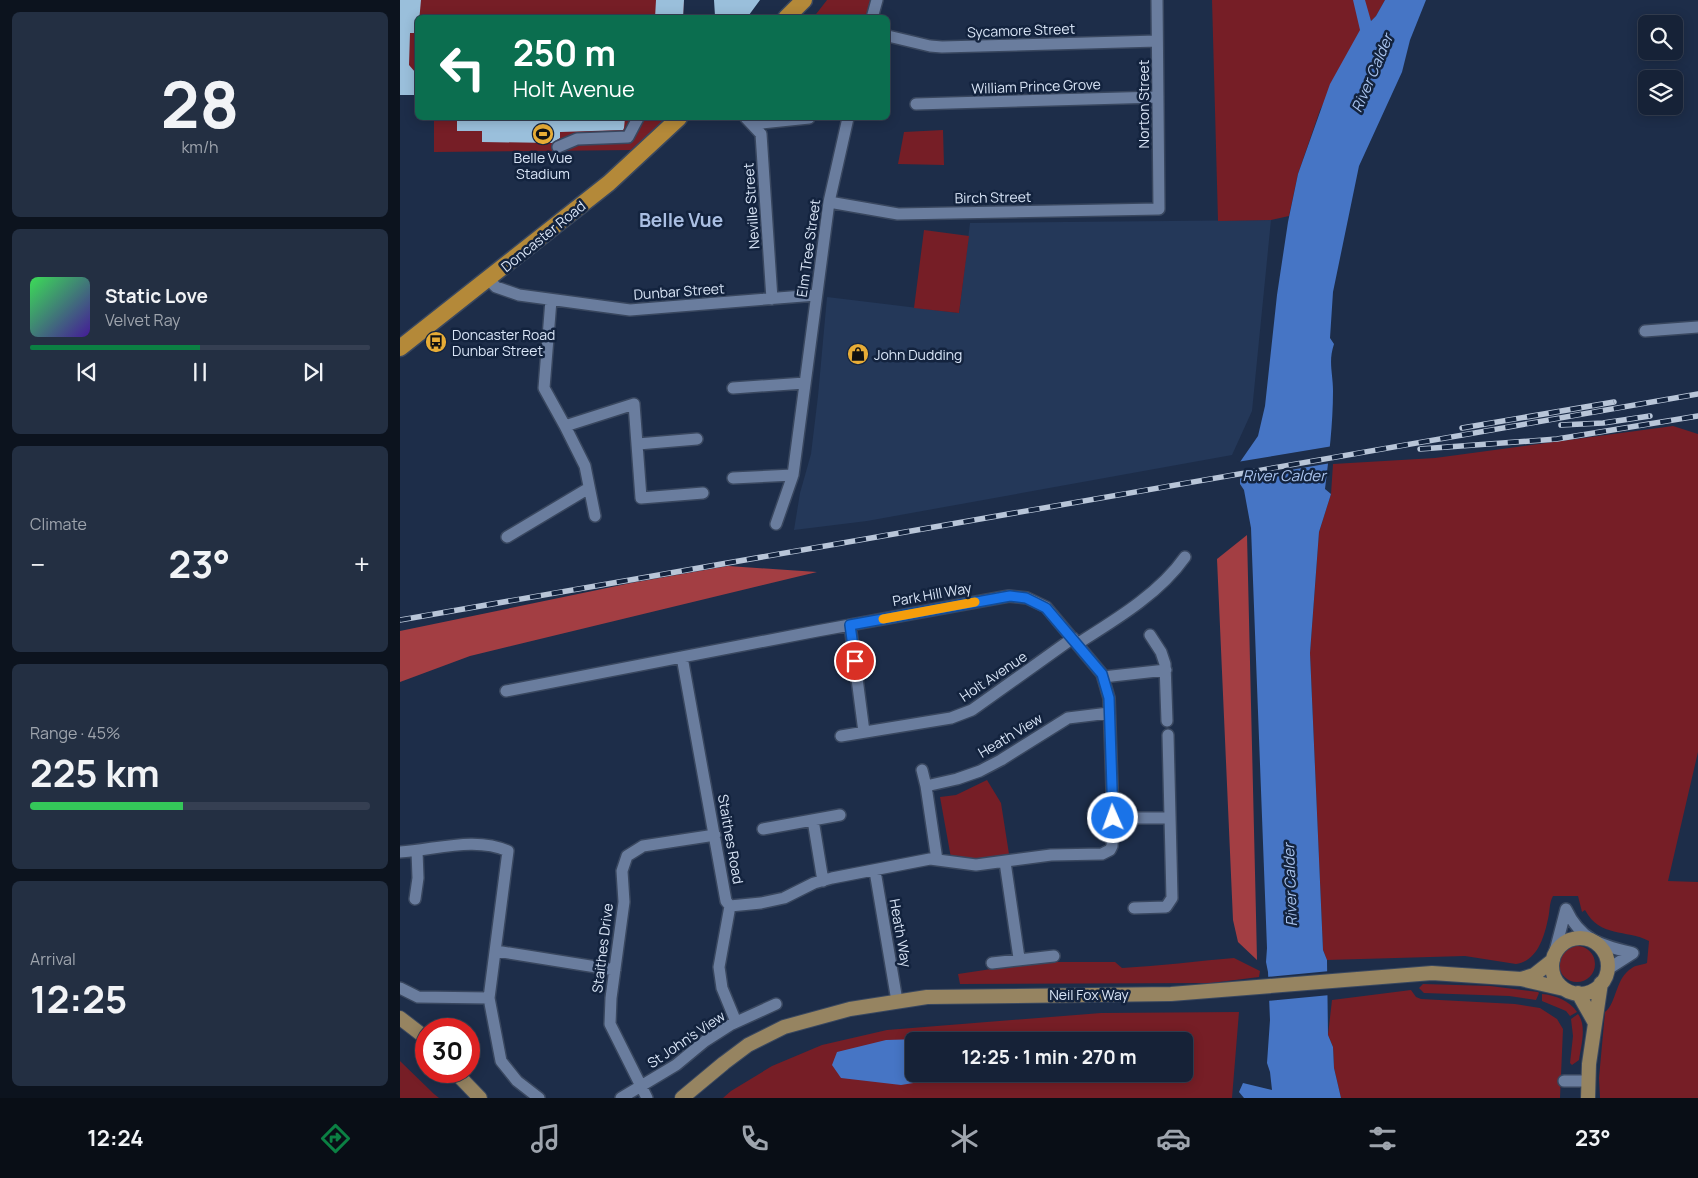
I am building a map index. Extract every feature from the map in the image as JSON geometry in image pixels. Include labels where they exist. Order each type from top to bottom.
[{"type":"highway","points":[[789,15],[804,0]]},
{"type":"highway","name":"Doncaster Road","points":[[400,348],[609,183],[672,120]]},
{"type":"main road","points":[[1521,979],[1534,975],[1554,958],[1566,942],[1574,939],[1591,940],[1604,952],[1608,969],[1601,983],[1588,1081],[1588,1098]]},
{"type":"main road","points":[[1554,958],[1553,973],[1557,982],[1564,988]]},
{"type":"main road","name":"Neil Fox Way","points":[[682,1098],[724,1062],[748,1045],[784,1027],[850,1009],[898,1001],[968,995],[1171,994],[1432,972],[1521,979],[1564,988],[1578,993]]},
{"type":"main road","points":[[1595,1023],[1578,993],[1592,991],[1601,983]]},
{"type":"main road","points":[[400,1018],[415,1030]]},
{"type":"main road","points":[[466,1083],[480,1098]]},
{"type":"street","points":[[873,15],[877,0]]},
{"type":"street","name":"Norton Street","points":[[1157,0],[1159,209]]},
{"type":"street","name":"Sycamore Street","points":[[890,36],[942,47],[1157,41]]},
{"type":"street","name":"William Prince Grove","points":[[916,104],[1158,97]]},
{"type":"street","points":[[558,147],[577,140],[628,137],[637,120]]},
{"type":"street","points":[[749,121],[769,120]]},
{"type":"street","name":"Elm Tree Street","points":[[776,524],[793,475],[829,202],[848,120]]},
{"type":"street","name":"Neville Street","points":[[749,121],[761,134],[772,299]]},
{"type":"street","name":"Birch Street","points":[[829,202],[898,214],[1159,209]]},
{"type":"street","name":"Dunbar Street","points":[[488,280],[496,287],[509,292],[551,300],[630,310],[816,295]]},
{"type":"street","points":[[551,300],[544,388],[585,466],[595,516]]},
{"type":"street","points":[[1646,331],[1698,327]]},
{"type":"street","points":[[733,388],[805,383]]},
{"type":"street","points":[[565,426],[634,404],[641,498],[703,493]]},
{"type":"street","points":[[638,444],[697,439]]},
{"type":"street","points":[[733,478],[793,475]]},
{"type":"street","points":[[507,537],[589,488]]},
{"type":"street","name":"Holt Avenue","points":[[841,736],[951,718],[972,710],[1075,641],[1144,598],[1168,578],[1185,557]]},
{"type":"street","name":"Park Hill Way","points":[[506,691],[1010,596],[1026,598],[1046,608],[1075,641],[1103,678],[1109,698],[1113,818],[1112,846],[1110,850],[1102,854],[1051,855],[976,865],[930,859],[823,881],[784,898],[761,903],[730,906]]},
{"type":"street","points":[[850,625],[864,732]]},
{"type":"street","points":[[1150,635],[1161,652],[1166,670],[1167,721]]},
{"type":"street","name":"Staithes Road","points":[[682,657],[726,901],[730,906],[719,967],[722,988],[736,1022]]},
{"type":"street","points":[[1103,678],[1166,670]]},
{"type":"street","name":"Heath View","points":[[926,786],[957,779],[980,771],[1068,718],[1109,713]]},
{"type":"street","points":[[1134,908],[1166,907],[1170,904],[1172,898],[1168,735]]},
{"type":"street","points":[[922,770],[937,860]]},
{"type":"street","points":[[763,829],[840,816]]},
{"type":"street","points":[[1113,818],[1170,818]]},
{"type":"street","points":[[813,820],[823,881]]},
{"type":"street","name":"Staithes Drive","points":[[647,1098],[610,1024],[611,998],[624,902],[622,871],[627,856],[643,846],[715,834]]},
{"type":"street","points":[[400,852],[458,844],[497,846],[508,851],[489,998],[501,1061],[517,1081],[540,1098]]},
{"type":"street","points":[[415,899],[418,878],[417,851]]},
{"type":"street","points":[[1005,862],[1019,958]]},
{"type":"street","name":"Heath Way","points":[[875,870],[898,1001]]},
{"type":"street","points":[[1554,958],[1567,904],[1573,922],[1591,940],[1638,953],[1608,969]]},
{"type":"street","points":[[496,952],[615,970]]},
{"type":"street","points":[[992,963],[1019,958],[1054,956]]},
{"type":"street","points":[[400,988],[418,997],[489,998]]},
{"type":"street","name":"St John's View","points":[[621,1098],[676,1065],[705,1041],[736,1022],[776,1004]]},
{"type":"street","points":[[1564,1081],[1588,1081]]},
{"type":"shaded area","points":[[400,0],[684,0],[683,15],[415,15],[415,95],[400,95]]},
{"type":"shaded area","points":[[827,0],[872,0],[868,15],[815,15]]},
{"type":"shaded area","points":[[1212,0],[1385,0],[1371,21],[1369,16],[1320,110],[1298,174],[1289,216],[1271,220],[1218,221]]},
{"type":"shaded area","name":"Belle Vue Stadium","points":[[434,120],[667,120],[636,150],[434,152]]},
{"type":"shaded area","points":[[943,130],[944,165],[898,164],[904,132]]},
{"type":"shaded area","points":[[1271,220],[1252,411],[1232,455],[867,521],[794,530],[800,493],[811,454],[827,297],[959,313],[970,223]]},
{"type":"shaded area","points":[[924,230],[969,236],[959,313],[914,308]]},
{"type":"shaded area","points":[[1673,426],[1698,434],[1698,752],[1668,881],[1698,882],[1698,1098],[1600,1098],[1599,1078],[1605,1012],[1612,1003],[1626,972],[1635,966],[1647,963],[1649,941],[1640,937],[1614,932],[1598,925],[1585,910],[1582,912],[1578,896],[1553,896],[1542,941],[1529,958],[1516,964],[1465,956],[1327,960],[1323,950],[1310,653],[1319,532],[1331,494],[1333,464],[1435,458]]},
{"type":"shaded area","points":[[1247,535],[1257,960],[1238,942],[1233,920],[1217,559]]},
{"type":"shaded area","points":[[728,566],[817,572],[470,656],[400,682],[400,631],[631,583]]},
{"type":"shaded area","points":[[987,780],[1001,803],[1009,854],[972,861],[951,858],[940,797],[956,795]]},
{"type":"shaded area","points":[[1577,946],[1584,947],[1590,951],[1594,957],[1594,971],[1590,977],[1584,981],[1577,982],[1570,981],[1564,977],[1560,971],[1559,964],[1560,957],[1564,951],[1570,947]]},
{"type":"shaded area","points":[[1234,958],[1260,971],[1259,977],[1211,983],[960,984],[958,974],[1037,962],[1115,962],[1122,968]]},
{"type":"shaded area","points":[[1423,984],[1490,986],[1539,993],[1536,1000],[1509,996],[1424,993],[1419,988]]},
{"type":"shaded area","points":[[1411,990],[1416,997],[1421,999],[1515,1004],[1540,1008],[1557,1019],[1563,1029],[1560,1098],[1341,1098],[1334,1068],[1333,1047],[1328,1035],[1332,1000]]},
{"type":"shaded area","points":[[1542,994],[1562,999],[1577,1012],[1570,1016],[1566,1011],[1542,1001]]},
{"type":"shaded area","points":[[1239,1012],[1232,1098],[723,1098],[772,1066],[822,1045],[887,1030],[1101,1013]]},
{"type":"shaded area","points":[[1578,1014],[1583,1030],[1582,1042],[1579,1060],[1572,1065],[1570,1063],[1573,1036],[1571,1019]]},
{"type":"shaded area","points":[[400,1061],[415,1076],[415,1083],[423,1083],[439,1098],[400,1098]]},
{"type":"water","name":"River Calder","points":[[1353,0],[1365,0],[1371,21],[1385,0],[1426,0],[1410,40],[1402,72],[1359,166],[1333,292],[1330,338],[1334,344],[1331,362],[1333,403],[1325,489],[1331,494],[1319,532],[1310,653],[1323,950],[1327,960],[1328,1035],[1333,1047],[1334,1068],[1341,1098],[1244,1098],[1239,1092],[1243,1083],[1272,1090],[1267,1063],[1270,1020],[1266,962],[1251,528],[1244,490],[1240,484],[1240,462],[1258,436],[1265,406],[1277,295],[1288,222],[1298,174],[1330,84],[1360,30]]},
{"type":"water","points":[[905,1039],[905,1082],[920,1082],[901,1085],[841,1078],[832,1065],[837,1052],[886,1040]]},
{"type":"pier","points":[[1333,446],[1331,463],[1237,479],[1237,462]]},
{"type":"pier","points":[[1330,971],[1330,995],[1267,1001],[1266,977]]},
{"type":"building","points":[[400,0],[421,0],[420,15],[415,15],[415,33],[410,33],[409,65],[415,72],[415,95],[400,95]]},
{"type":"building","points":[[656,0],[684,0],[683,15],[655,15]]},
{"type":"building","points":[[714,0],[760,0],[749,15],[715,15]]},
{"type":"building","points":[[457,120],[625,120],[623,130],[560,132],[560,138],[552,143],[482,142],[482,131],[457,131]]},
{"type":"railway","points":[[400,620],[1698,394]]},
{"type":"railway","points":[[1462,428],[1614,402]]},
{"type":"railway","points":[[1561,425],[1603,423],[1650,416]]},
{"type":"railway","points":[[1420,449],[1557,439],[1698,416]]},
{"type":"slow traffic","points":[[883,619],[975,602]]},
{"type":"place","name":"Belle Vue Stadium","points":[[543,134]]},
{"type":"place","name":"Doncaster Road Dunbar Street","points":[[436,342]]},
{"type":"place","name":"John Dudding","points":[[858,354]]},
{"type":"district","name":"Belle Vue","points":[[681,220]]},
{"type":"route","points":[[855,661],[850,625],[1010,596],[1026,598],[1046,608],[1102,674],[1109,698],[1113,818]]}]
